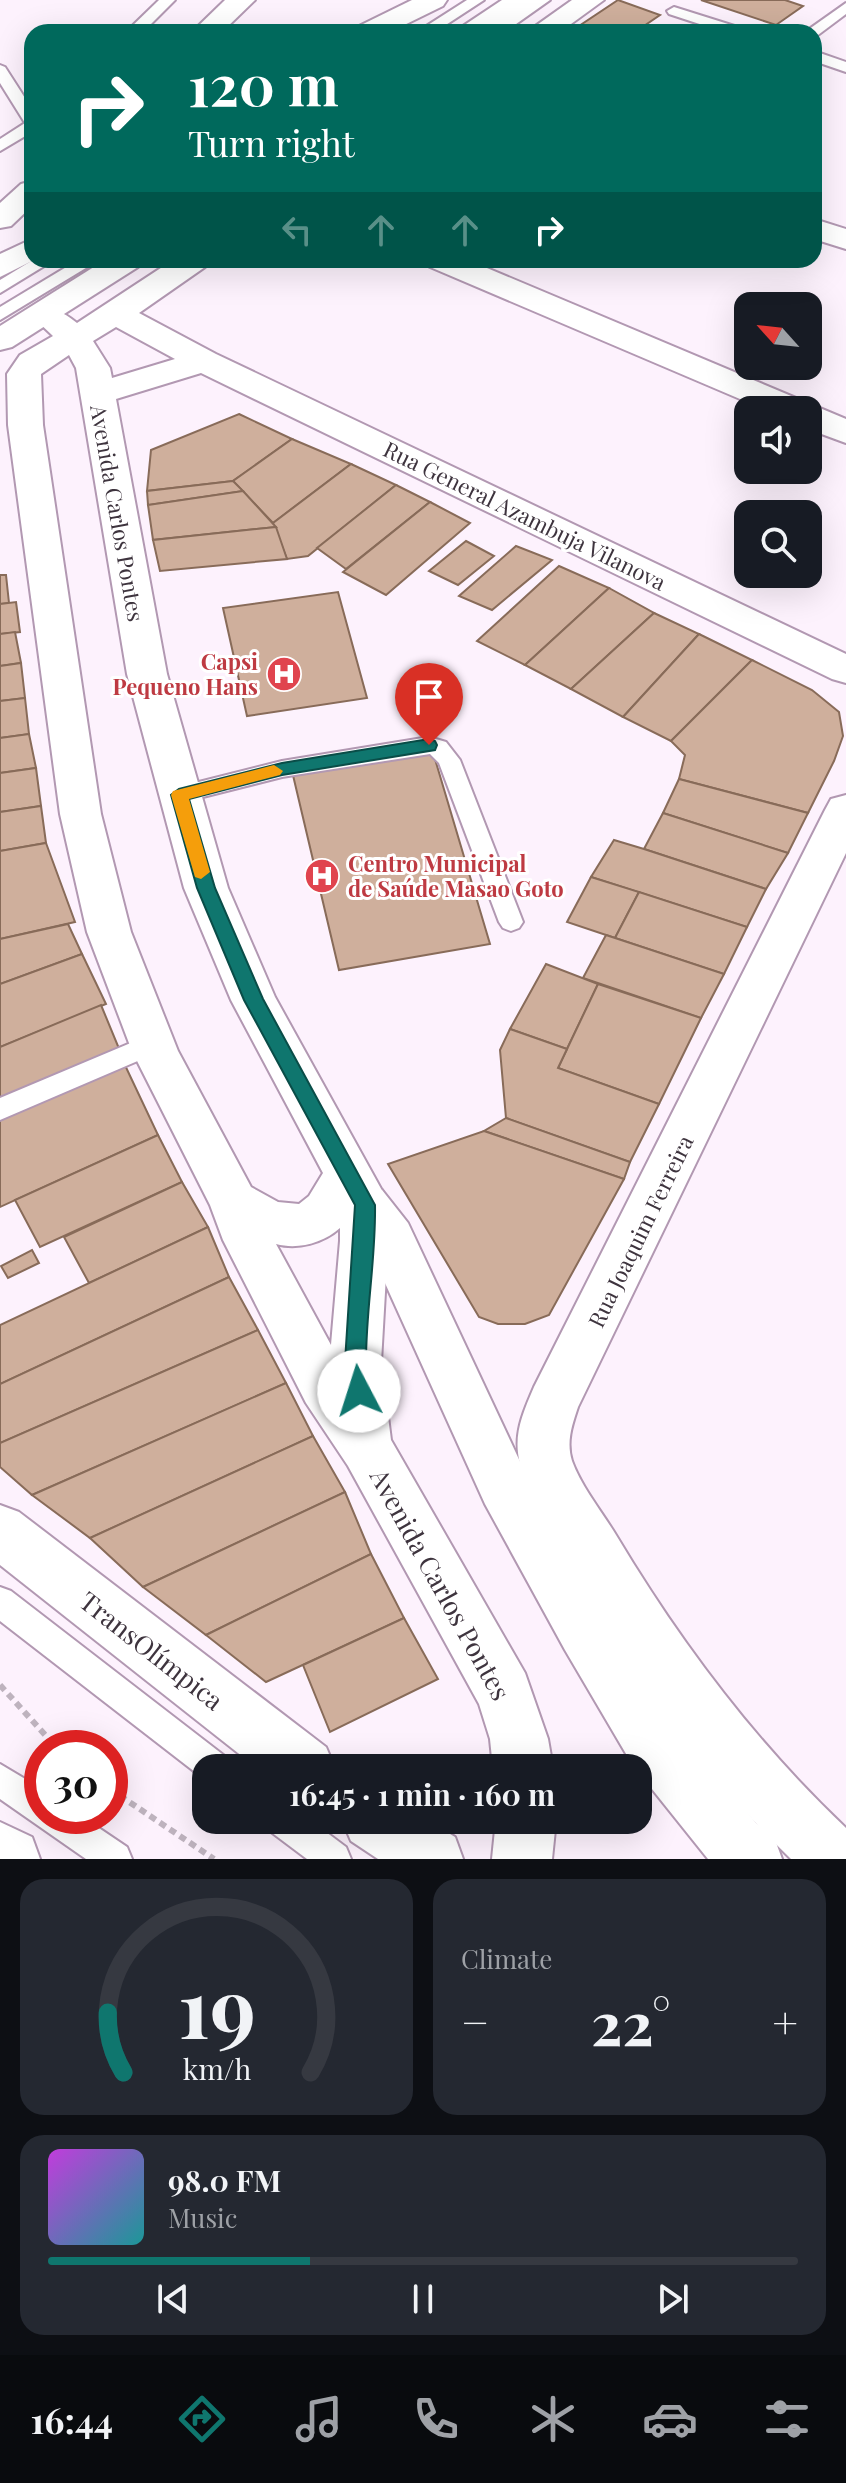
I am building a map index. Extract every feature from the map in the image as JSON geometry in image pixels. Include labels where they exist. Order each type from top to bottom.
[{"type":"main road","points":[[215,24],[241,0]]},
{"type":"main road","points":[[385,24],[433,0]]},
{"type":"main road","points":[[498,24],[536,0]]},
{"type":"main road","points":[[553,24],[590,0]]},
{"type":"main road","points":[[0,219],[24,197]]},
{"type":"main road","points":[[822,231],[846,240]]},
{"type":"main road","points":[[0,267],[24,253]]},
{"type":"main road","points":[[17,317],[112,268]]},
{"type":"main road","points":[[17,317],[116,314],[182,268]]},
{"type":"main road","points":[[460,268],[762,396]]},
{"type":"main road","name":"Rua General Azambuja Vilanova","points":[[116,314],[204,361],[846,670]]},
{"type":"main road","points":[[15,460],[24,374],[32,362],[17,317]]},
{"type":"main road","name":"Avenida Carlos Pontes","points":[[17,317],[93,368],[147,674],[206,888],[254,1000],[356,1190],[365,1241],[355,1362],[367,1448]]},
{"type":"main road","points":[[96,394],[204,361]]},
{"type":"main road","points":[[822,422],[846,432]]},
{"type":"main road","name":"Avenida Carlos Pontes","points":[[15,460],[46,556],[78,796],[97,890],[115,950],[152,1044],[234,1202],[240,1225],[255,1255],[325,1386],[367,1448],[505,1693],[521,1754]]},
{"type":"main road","name":"Rua Joaquim Ferreira","points":[[834,1859],[752,1776],[654,1648],[546,1466],[542,1437],[553,1404],[846,810]]},
{"type":"main road","points":[[234,1202],[267,1222],[295,1226],[322,1216],[356,1190],[390,1238],[504,1486],[585,1630],[653,1743],[735,1844],[752,1859]]},
{"type":"main road","name":"TransOlímpica","points":[[0,1531],[287,1754]]},
{"type":"main road","points":[[522,1859],[525,1834]]},
{"type":"main road","points":[[362,1835],[433,1859]]},
{"type":"main road","points":[[0,1852],[10,1859]]},
{"type":"lane","points":[[142,24],[168,0]]},
{"type":"lane","points":[[438,24],[477,0]]},
{"type":"lane","points":[[474,24],[512,0]]},
{"type":"lane","points":[[822,25],[846,7]]},
{"type":"lane","points":[[674,11],[714,24]]},
{"type":"lane","points":[[700,24],[704,21]]},
{"type":"lane","points":[[822,59],[846,67]]},
{"type":"lane","points":[[0,70],[24,110]]},
{"type":"lane","points":[[0,146],[24,129]]},
{"type":"lane","points":[[17,317],[41,268]]},
{"type":"lane","points":[[17,317],[80,268]]},
{"type":"lane","points":[[179,795],[282,769],[429,745],[438,748],[449,760],[511,922]]},
{"type":"lane","points":[[0,1109],[152,1044]]},
{"type":"lane","points":[[0,1602],[197,1754]]},
{"type":"lane","points":[[0,1780],[24,1797]]},
{"type":"lane","points":[[79,1834],[115,1859]]},
{"type":"path","points":[[0,1685],[41,1730]]},
{"type":"path","points":[[128,1801],[214,1859]]},
{"type":"building","points":[[618,0],[660,15],[647,24],[582,24]]},
{"type":"building","points":[[701,0],[785,0],[803,6],[773,24]]},
{"type":"building","points":[[239,414],[292,439],[233,481],[147,491],[151,450]]},
{"type":"building","points":[[292,439],[351,464],[273,523],[233,481]]},
{"type":"building","points":[[351,464],[396,485],[308,556],[287,559],[273,523]]},
{"type":"building","points":[[233,481],[243,491],[148,505],[147,491]]},
{"type":"building","points":[[396,485],[430,502],[346,569],[317,548]]},
{"type":"building","points":[[243,491],[276,527],[153,540],[148,505]]},
{"type":"building","points":[[430,502],[470,523],[386,595],[343,572]]},
{"type":"building","points":[[276,527],[287,559],[160,571],[153,540]]},
{"type":"building","points":[[466,541],[494,556],[458,585],[429,571]]},
{"type":"building","points":[[516,546],[552,560],[492,610],[459,596]]},
{"type":"building","points":[[559,566],[609,588],[525,665],[477,641]]},
{"type":"building","points":[[0,575],[6,575],[9,603],[0,604]]},
{"type":"building","points":[[609,588],[654,613],[571,689],[525,665]]},
{"type":"building","points":[[338,592],[367,698],[247,716],[223,608]]},
{"type":"building","points":[[16,602],[20,632],[0,634],[0,604]]},
{"type":"building","points":[[654,613],[699,634],[623,717],[571,689]]},
{"type":"building","points":[[15,632],[21,663],[0,666],[0,634]]},
{"type":"building","points":[[699,634],[752,660],[671,741],[623,717]]},
{"type":"building","points":[[752,660],[812,690],[839,712],[843,736],[808,813],[679,779],[685,755],[671,741]]},
{"type":"building","points":[[21,663],[25,698],[0,701],[0,666]]},
{"type":"building","points":[[25,698],[29,734],[0,738],[0,701]]},
{"type":"building","points":[[29,734],[36,768],[0,773],[0,738]]},
{"type":"building","points":[[432,749],[490,944],[339,970],[292,771]]},
{"type":"building","points":[[36,768],[41,806],[0,812],[0,773]]},
{"type":"building","points":[[679,779],[808,813],[788,853],[663,813]]},
{"type":"building","points":[[41,806],[46,843],[0,851],[0,812]]},
{"type":"building","points":[[663,813],[788,853],[766,889],[644,849]]},
{"type":"building","points":[[614,840],[766,889],[747,927],[591,877]]},
{"type":"building","points":[[46,843],[75,922],[0,939],[0,851]]},
{"type":"building","points":[[591,877],[639,892],[615,938],[567,922]]},
{"type":"building","points":[[639,892],[747,927],[724,974],[615,938]]},
{"type":"building","points":[[68,924],[82,954],[0,984],[0,939]]},
{"type":"building","points":[[606,935],[724,974],[701,1018],[583,978]]},
{"type":"building","points":[[82,954],[106,1004],[0,1047],[0,984]]},
{"type":"building","points":[[546,964],[598,984],[567,1049],[510,1029]]},
{"type":"building","points":[[598,984],[701,1018],[659,1104],[558,1068]]},
{"type":"building","points":[[101,1005],[120,1051],[0,1104],[0,1047]]},
{"type":"building","points":[[510,1029],[567,1049],[558,1068],[659,1104],[630,1162],[506,1118],[500,1050]]},
{"type":"building","points":[[123,1061],[158,1135],[0,1207],[0,1112]]},
{"type":"building","points":[[506,1118],[630,1162],[624,1179],[484,1131]]},
{"type":"building","points":[[484,1131],[624,1179],[549,1315],[525,1324],[498,1324],[479,1317],[388,1164]]},
{"type":"building","points":[[158,1135],[182,1182],[40,1247],[15,1200]]},
{"type":"building","points":[[182,1182],[208,1227],[89,1283],[64,1237]]},
{"type":"building","points":[[208,1227],[229,1277],[0,1384],[0,1325]]},
{"type":"building","points":[[32,1250],[39,1263],[8,1278],[1,1266]]},
{"type":"building","points":[[229,1277],[258,1330],[0,1443],[0,1384]]},
{"type":"building","points":[[258,1330],[286,1383],[32,1495],[0,1467],[0,1443]]},
{"type":"building","points":[[286,1383],[313,1436],[90,1538],[32,1495]]},
{"type":"building","points":[[313,1436],[345,1492],[143,1587],[90,1538]]},
{"type":"building","points":[[345,1492],[371,1554],[206,1635],[143,1587]]},
{"type":"building","points":[[371,1554],[404,1618],[266,1682],[206,1635]]},
{"type":"building","points":[[404,1618],[438,1679],[330,1732],[303,1665]]},
{"type":"slow traffic","points":[[201,872],[179,795],[274,771]]},
{"type":"place","name":"Capsi Pequeno Hans","points":[[284,674]]},
{"type":"place","name":"Centro Municipal de Saúde Masao Goto","points":[[322,876]]},
{"type":"route","points":[[359,1391],[355,1362],[365,1205],[254,1000],[206,888],[179,795],[282,769],[429,745]]}]
